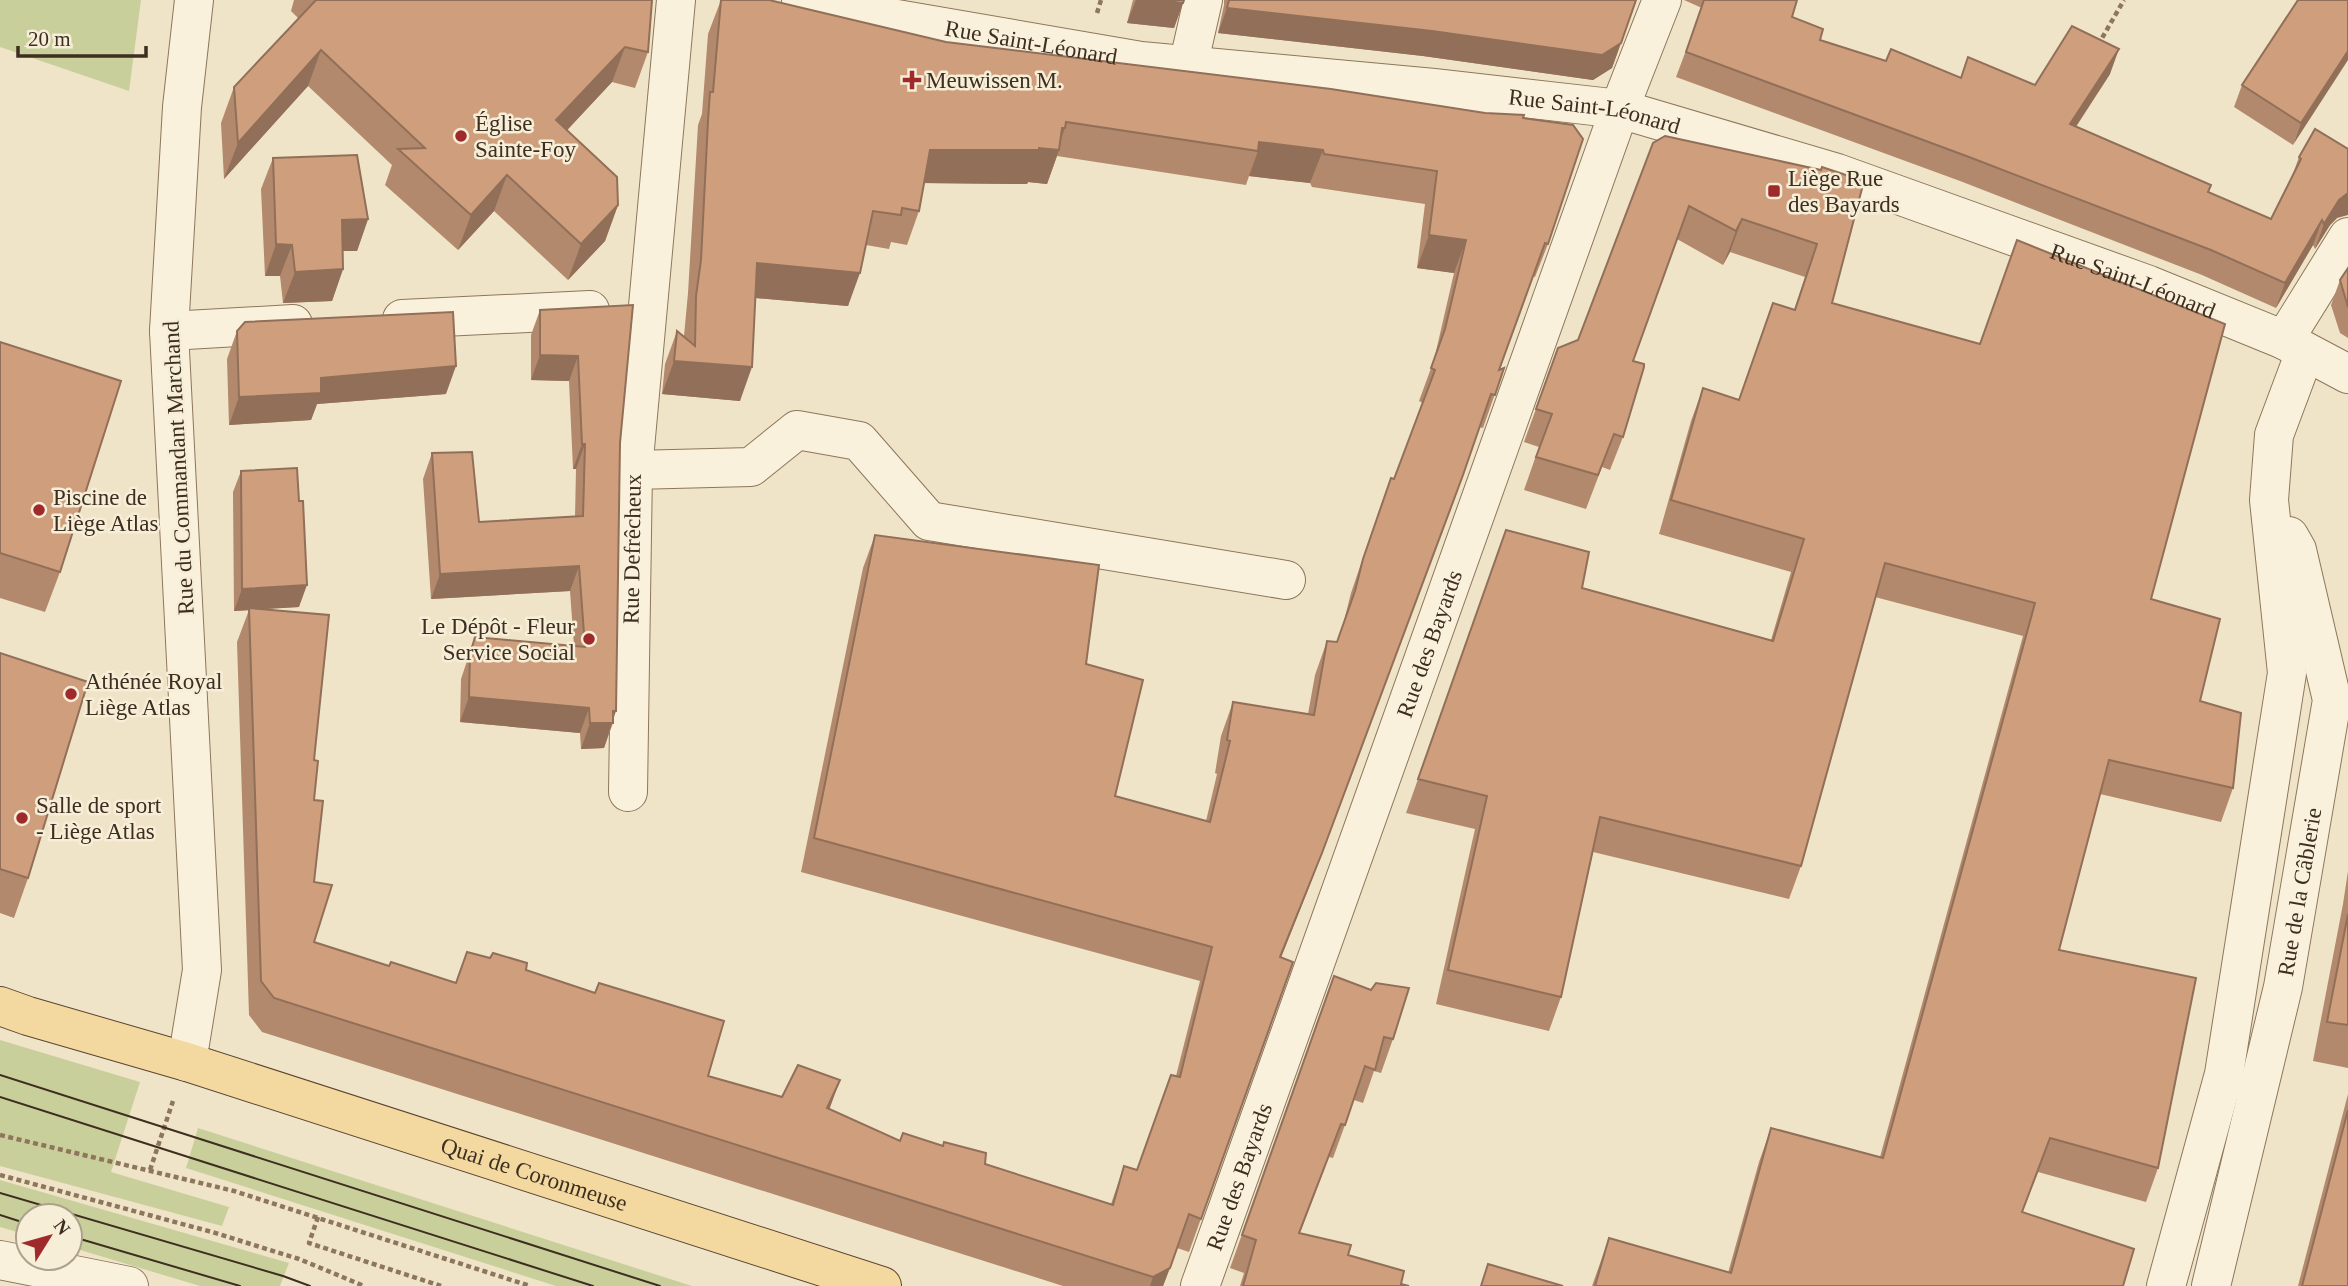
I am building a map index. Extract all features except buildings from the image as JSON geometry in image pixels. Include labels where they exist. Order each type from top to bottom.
[{"type":"main road","name":"Quai de Coronmeuse","points":[[0,1006],[187,1062],[882,1286]]},
{"type":"street","name":"Rue du Commandant Marchand","points":[[187,1062],[202,970],[169,331],[181,107],[194,0]]},
{"type":"street","name":"Rue Defrêcheux","points":[[628,792],[633,470],[676,0]]},
{"type":"street","name":"Rue Saint-Léonard","points":[[801,0],[1141,61],[1434,88],[1620,109],[1850,177],[2149,285],[2294,346],[2348,374]]},
{"type":"street","points":[[1188,66],[1203,0]]},
{"type":"street","name":"Rue des Bayards","points":[[1199,1286],[1620,109],[1662,0]]},
{"type":"street","name":"Rue de la Câblerie","points":[[2166,1286],[2224,1074],[2287,673],[2269,500],[2274,435],[2294,346],[2348,237]]},
{"type":"street","points":[[169,331],[650,307]]},
{"type":"street","points":[[633,470],[751,467],[797,430],[859,441],[929,521],[1286,580]]},
{"type":"street","name":"Rue de la Câblerie","points":[[2211,1286],[2283,987],[2332,700],[2297,550],[2269,500]]},
{"type":"street","points":[[0,1260],[129,1286]]},
{"type":"path","points":[[2092,56],[2124,0]]},
{"type":"path","points":[[149,1170],[173,1102]]},
{"type":"path","points":[[0,1135],[234,1191],[530,1286]]},
{"type":"path","points":[[0,1175],[274,1251],[364,1286]]},
{"type":"path","points":[[318,1217],[309,1243],[440,1286]]},
{"type":"green space","points":[[0,0],[141,0],[129,91],[0,47]]},
{"type":"green space","points":[[0,1040],[140,1082],[111,1172],[229,1207],[222,1226],[0,1166]]},
{"type":"green space","points":[[198,1128],[692,1286],[556,1286],[186,1168]]},
{"type":"green space","points":[[0,1180],[77,1202],[14,1202],[14,1231],[0,1227]]},
{"type":"green space","points":[[84,1204],[289,1263],[280,1286],[200,1286],[84,1251]]},
{"type":"tram line","points":[[0,1075],[660,1286]]},
{"type":"tram line","points":[[0,1097],[593,1286]]},
{"type":"tram line","points":[[0,1193],[310,1286]]},
{"type":"tram line","points":[[0,1215],[14,1220]]},
{"type":"tram line","points":[[84,1240],[240,1286]]},
{"type":"place","name":"Meuwissen M.","points":[[912,80]]},
{"type":"place","name":"Église Sainte-Foy","points":[[461,136]]},
{"type":"place","name":"Liège Rue des Bayards","points":[[1774,191]]},
{"type":"place","name":"Piscine de Liège Atlas","points":[[39,510]]},
{"type":"place","name":"Le Dépôt - Fleur Service Social","points":[[589,639]]},
{"type":"place","name":"Athénée Royal Liège Atlas","points":[[71,694]]},
{"type":"place","name":"Salle de sport - Liège Atlas","points":[[22,818]]}]
